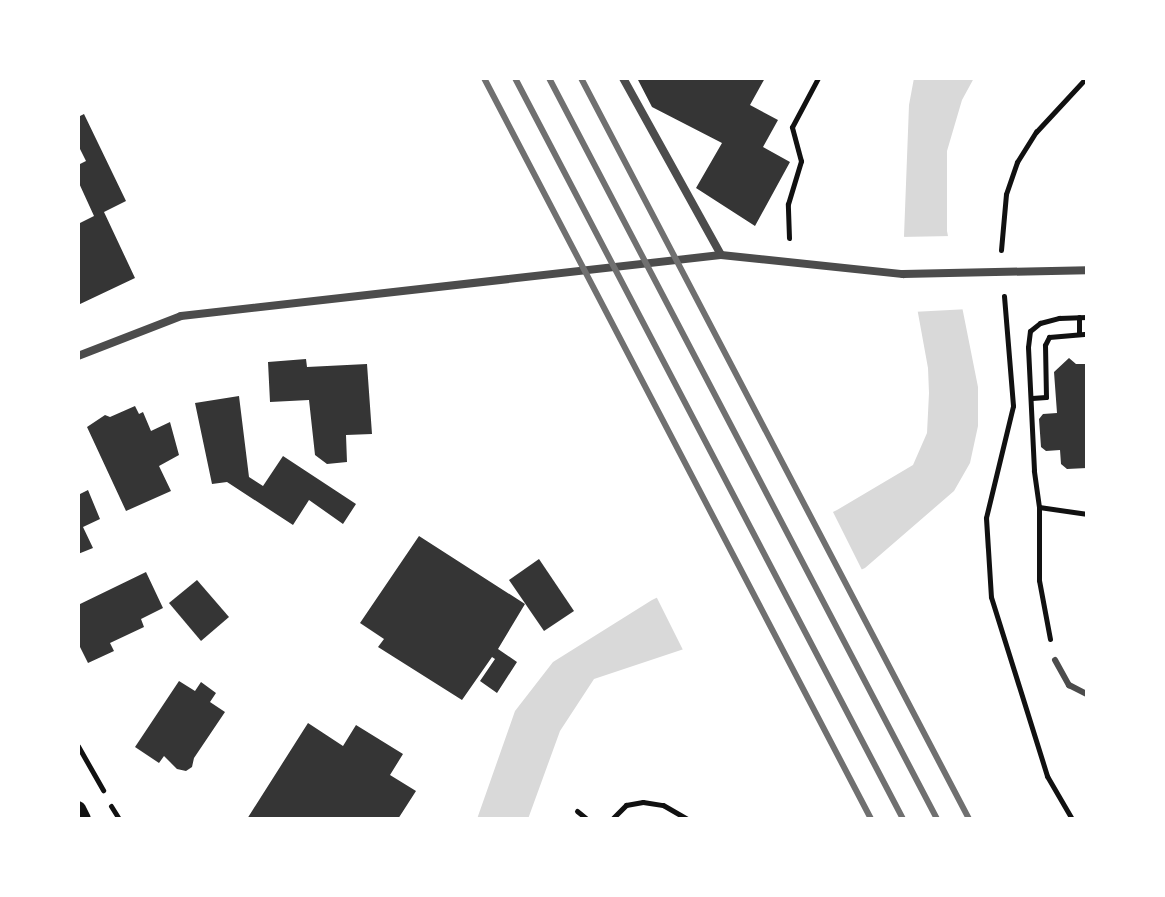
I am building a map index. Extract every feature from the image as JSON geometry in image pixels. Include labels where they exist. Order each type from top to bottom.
[{"type":"main road","points":[[78,809],[83,819]]},
{"type":"street","points":[[623,78],[721,255]]},
{"type":"street","points":[[78,356],[181,316],[721,255],[903,274],[1087,270]]},
{"type":"lane","points":[[1055,660],[1069,685],[1087,694]]},
{"type":"path","points":[[789,247],[788,204],[801,161],[792,127],[818,78]]},
{"type":"path","points":[[1001,238],[1006,194],[1017,162],[1036,132],[1086,78]]},
{"type":"path","points":[[1003,284],[1013,406],[986,518],[991,597],[1047,776],[1072,819]]},
{"type":"path","points":[[1079,317],[1079,334]]},
{"type":"path","points":[[1055,660],[1039,580],[1039,507],[1034,470],[1030,331],[1040,323],[1087,317]]},
{"type":"path","points":[[1032,398],[1046,397],[1045,345],[1049,337],[1087,334]]},
{"type":"path","points":[[1039,507],[1087,514]]},
{"type":"path","points":[[78,746],[119,819]]},
{"type":"path","points":[[612,819],[626,805],[643,802],[663,805],[687,819]]},
{"type":"path","points":[[577,811],[587,819]]},
{"type":"shaded area","points":[[914,78],[974,78],[962,100],[947,151],[947,231],[978,387],[978,426],[970,463],[954,491],[865,568],[690,647],[594,679],[560,731],[528,819],[477,819],[515,711],[553,662],[652,600],[837,510],[913,465],[927,433],[929,393],[928,368],[904,236],[909,105]],"holes":[[[843,542],[840,550],[675,627],[675,619]]]},
{"type":"pier","points":[[952,236],[969,309],[912,312],[900,237]]},
{"type":"pier","points":[[831,508],[863,572],[685,654],[655,594]]},
{"type":"building","points":[[637,78],[765,78],[750,105],[778,120],[763,147],[790,162],[755,226],[696,188],[722,143],[652,107]]},
{"type":"building","points":[[84,114],[126,201],[104,212],[135,278],[78,305],[78,224],[94,216],[78,181],[78,165],[86,161],[78,145],[78,117]]},
{"type":"building","points":[[1069,358],[1076,364],[1087,364],[1087,468],[1067,469],[1061,464],[1060,450],[1046,451],[1041,447],[1039,419],[1043,414],[1057,413],[1054,372]]},
{"type":"building","points":[[306,359],[307,367],[367,364],[372,434],[346,435],[347,462],[327,464],[315,455],[309,400],[270,402],[268,362]]},
{"type":"building","points":[[239,396],[249,477],[263,486],[283,456],[356,504],[343,524],[309,500],[293,525],[227,482],[212,484],[195,403]]},
{"type":"building","points":[[135,406],[139,414],[143,412],[151,431],[170,422],[179,455],[159,466],[171,491],[126,511],[87,427],[105,415],[110,417]]},
{"type":"building","points":[[88,490],[100,519],[83,527],[93,548],[78,554],[78,495]]},
{"type":"building","points":[[419,536],[525,604],[498,649],[517,662],[497,693],[480,681],[495,659],[492,657],[462,700],[378,647],[384,639],[360,623]]},
{"type":"building","points":[[539,559],[574,611],[544,631],[509,580]]},
{"type":"building","points":[[146,572],[163,608],[141,619],[144,627],[110,643],[114,651],[88,663],[78,643],[78,605]]},
{"type":"building","points":[[197,580],[229,617],[201,641],[169,603]]},
{"type":"building","points":[[179,681],[195,691],[201,682],[216,693],[210,702],[225,712],[194,758],[192,767],[186,771],[177,769],[164,756],[159,763],[135,747]]},
{"type":"building","points":[[308,723],[343,746],[356,725],[403,754],[390,775],[416,791],[398,819],[247,819]]},
{"type":"railway","points":[[484,78],[871,819]]},
{"type":"railway","points":[[515,78],[903,819]]},
{"type":"railway","points":[[549,78],[937,819]]},
{"type":"railway","points":[[581,78],[969,819]]}]
